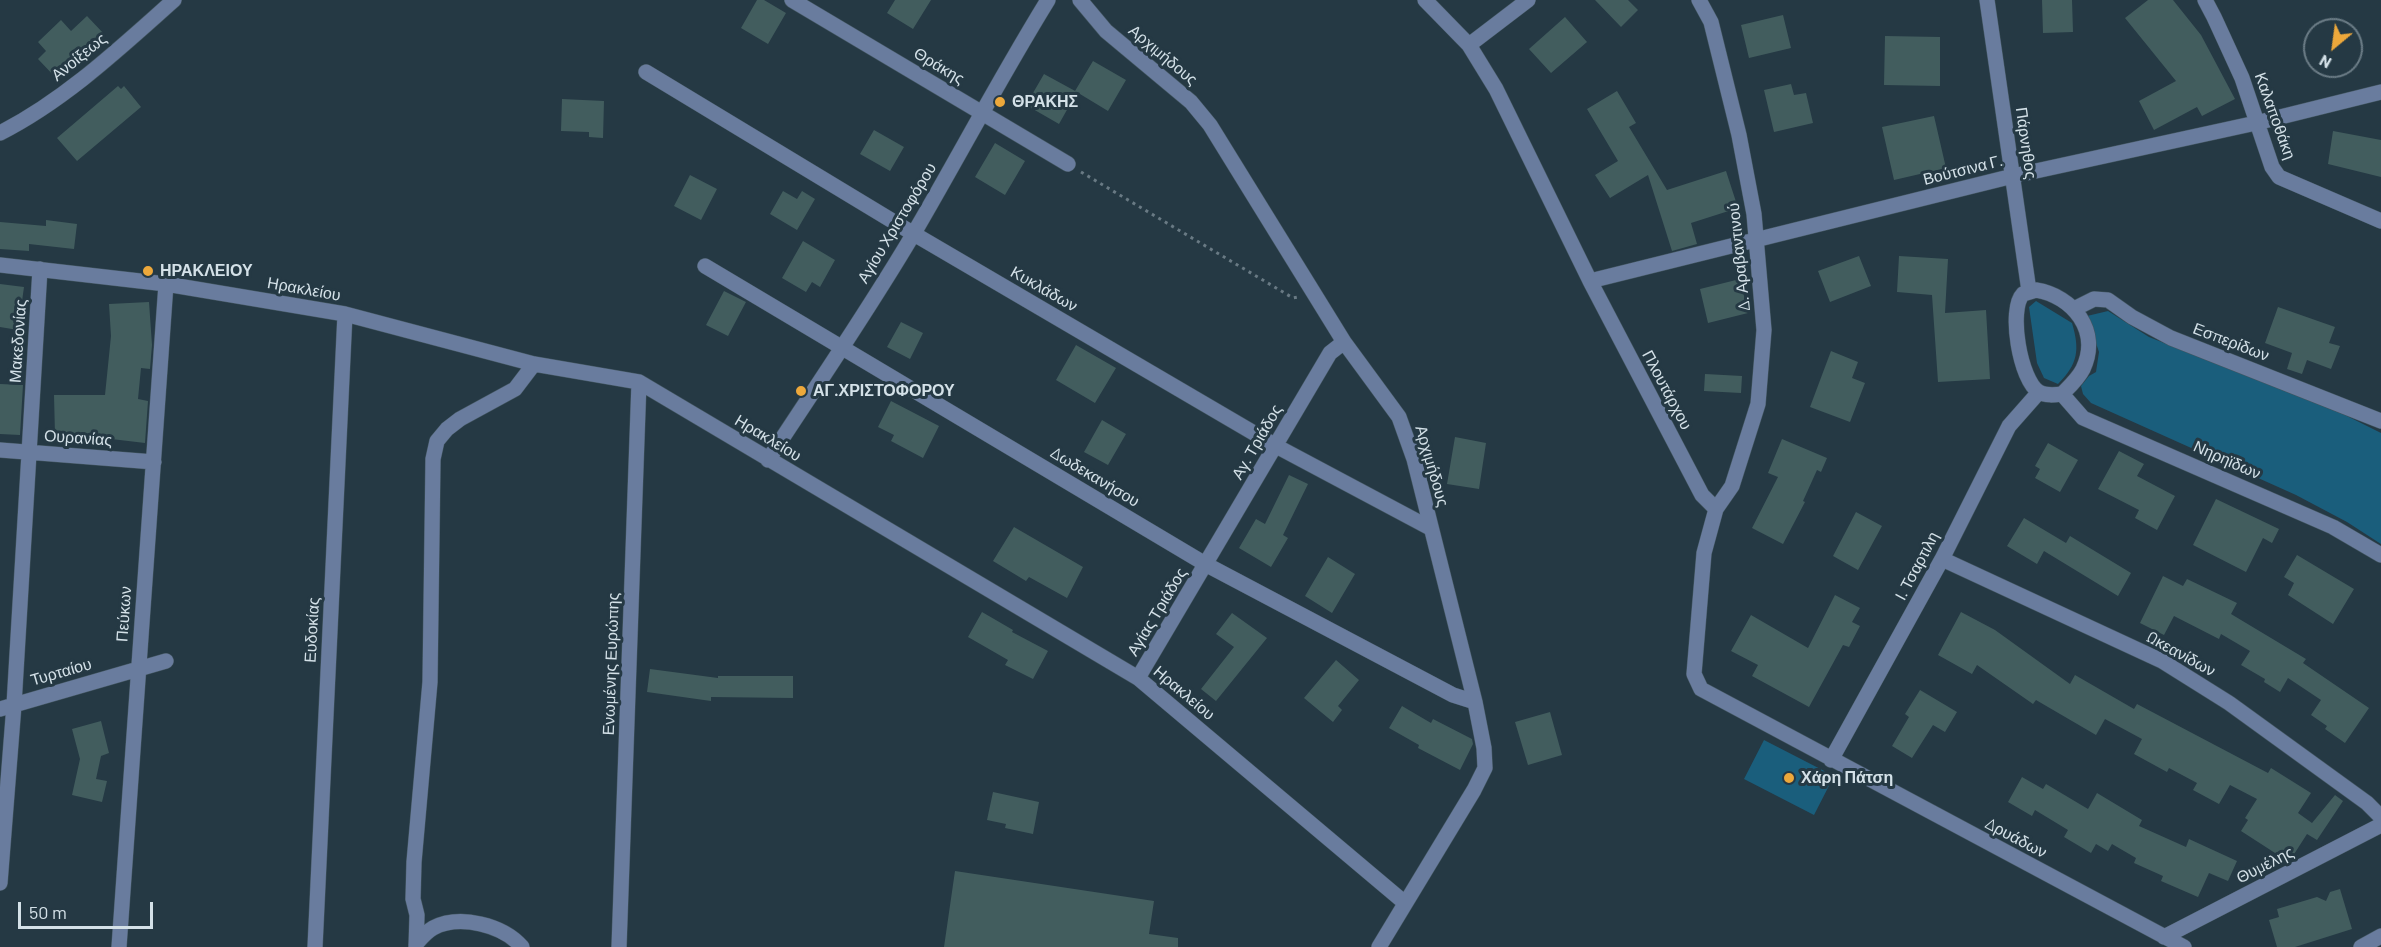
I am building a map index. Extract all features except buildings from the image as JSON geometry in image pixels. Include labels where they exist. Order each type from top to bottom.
[{"type":"street","name":"Ανοίξεως","points":[[0,134],[48,105],[174,0]]},
{"type":"street","name":"Θράκης","points":[[792,0],[1068,164]]},
{"type":"street","name":"Αγίου Χριστοφόρου","points":[[768,460],[914,234],[981,112],[1048,0]]},
{"type":"street","name":"Αρχιμήδους","points":[[1080,0],[1123,47],[1201,112],[1344,342],[1399,417],[1414,459],[1475,702],[1484,748],[1485,768],[1380,947]]},
{"type":"street","name":"Πλουτάρχου","points":[[1425,0],[1469,45],[1496,89],[1590,281],[1702,495],[1716,509]]},
{"type":"street","points":[[1469,45],[1528,0]]},
{"type":"street","name":"Δ. Αραβαντινού","points":[[1699,0],[1711,22],[1734,113],[1751,196],[1764,330],[1758,404],[1732,486],[1716,509]]},
{"type":"street","name":"Πάρνηθος","points":[[1987,0],[2029,291]]},
{"type":"street","name":"Καλαποθάκη","points":[[2205,0],[2242,78],[2272,167],[2279,177],[2381,221]]},
{"type":"street","name":"Κυκλάδων","points":[[646,72],[914,234],[1276,446],[1430,528]]},
{"type":"street","name":"Βούτσινα Γ.","points":[[1590,281],[2013,176],[2256,123],[2381,92]]},
{"type":"street","name":"Ηρακλείου","points":[[0,265],[166,284],[345,314],[534,364],[639,382],[1138,678],[1405,903]]},
{"type":"street","name":"Δωδεκανήσου","points":[[705,266],[1207,565],[1452,694],[1475,702]]},
{"type":"street","name":"Μακεδονίας","points":[[0,883],[7,707],[29,452],[40,268]]},
{"type":"street","name":"Πεύκων","points":[[118,947],[166,284]]},
{"type":"street","points":[[2029,291],[2053,293],[2074,309],[2084,323],[2088,346],[2083,368],[2062,394],[2051,395],[2039,392],[2028,380],[2017,338],[2017,305],[2020,297],[2029,291]]},
{"type":"street","name":"Εσπερίδων","points":[[2074,309],[2094,299],[2108,300],[2132,317],[2171,338],[2381,421]]},
{"type":"street","name":"Ευδοκίας","points":[[315,947],[345,314]]},
{"type":"street","name":"Αγ. Τριάδος","points":[[1207,565],[1330,353],[1344,342]]},
{"type":"street","points":[[416,946],[417,915],[413,899],[414,862],[430,682],[433,459],[437,441],[447,429],[460,419],[514,389],[534,364]]},
{"type":"street","name":"Ενωμένης Ευρώπης","points":[[620,947],[639,382]]},
{"type":"street","name":"Ι. Τσαρτιλη","points":[[1831,760],[1942,559],[2009,426],[2039,392]]},
{"type":"street","name":"Νηρηϊδων","points":[[2062,394],[2083,418],[2333,527],[2381,555]]},
{"type":"street","name":"Ουρανίας","points":[[0,450],[154,462]]},
{"type":"street","points":[[1716,509],[1704,553],[1694,674],[1701,689],[1831,760]]},
{"type":"street","name":"Ωκεανίδων","points":[[1942,559],[2162,662],[2229,703],[2367,803],[2381,817]]},
{"type":"street","name":"Αγίας Τριάδος","points":[[1138,678],[1207,565]]},
{"type":"street","name":"Τυρταίου","points":[[7,707],[166,661]]},
{"type":"street","name":"Δρυάδων","points":[[1831,760],[2184,947]]},
{"type":"street","name":"Θυμέλης","points":[[2164,937],[2381,825]]},
{"type":"street","points":[[416,946],[434,928],[459,923],[474,924],[505,932],[522,947]]},
{"type":"street","points":[[2361,947],[2381,936]]},
{"type":"path","points":[[1068,164],[1293,298],[1314,292]]},
{"type":"shaded area","points":[[2036,301],[2072,323],[2076,341],[2076,356],[2070,370],[2058,384],[2044,378],[2037,363],[2029,307]]},
{"type":"shaded area","points":[[2108,311],[2149,337],[2345,415],[2381,433],[2381,544],[2347,522],[2296,495],[2091,403],[2083,394],[2081,386],[2089,376],[2096,372],[2099,352],[2087,316]]},
{"type":"shaded area","name":"Χάρη Πάτση","points":[[1764,740],[1834,776],[1814,815],[1744,779]]},
{"type":"place","name":"ΘΡΑΚΗΣ","points":[[1000,102]]},
{"type":"place","name":"ΗΡΑΚΛΕΙΟΥ","points":[[148,271]]},
{"type":"place","name":"ΑΓ.ΧΡΙΣΤΟΦΟΡΟΥ","points":[[801,391]]},
{"type":"place","name":"Χάρη Πάτση","points":[[1789,778]]}]
